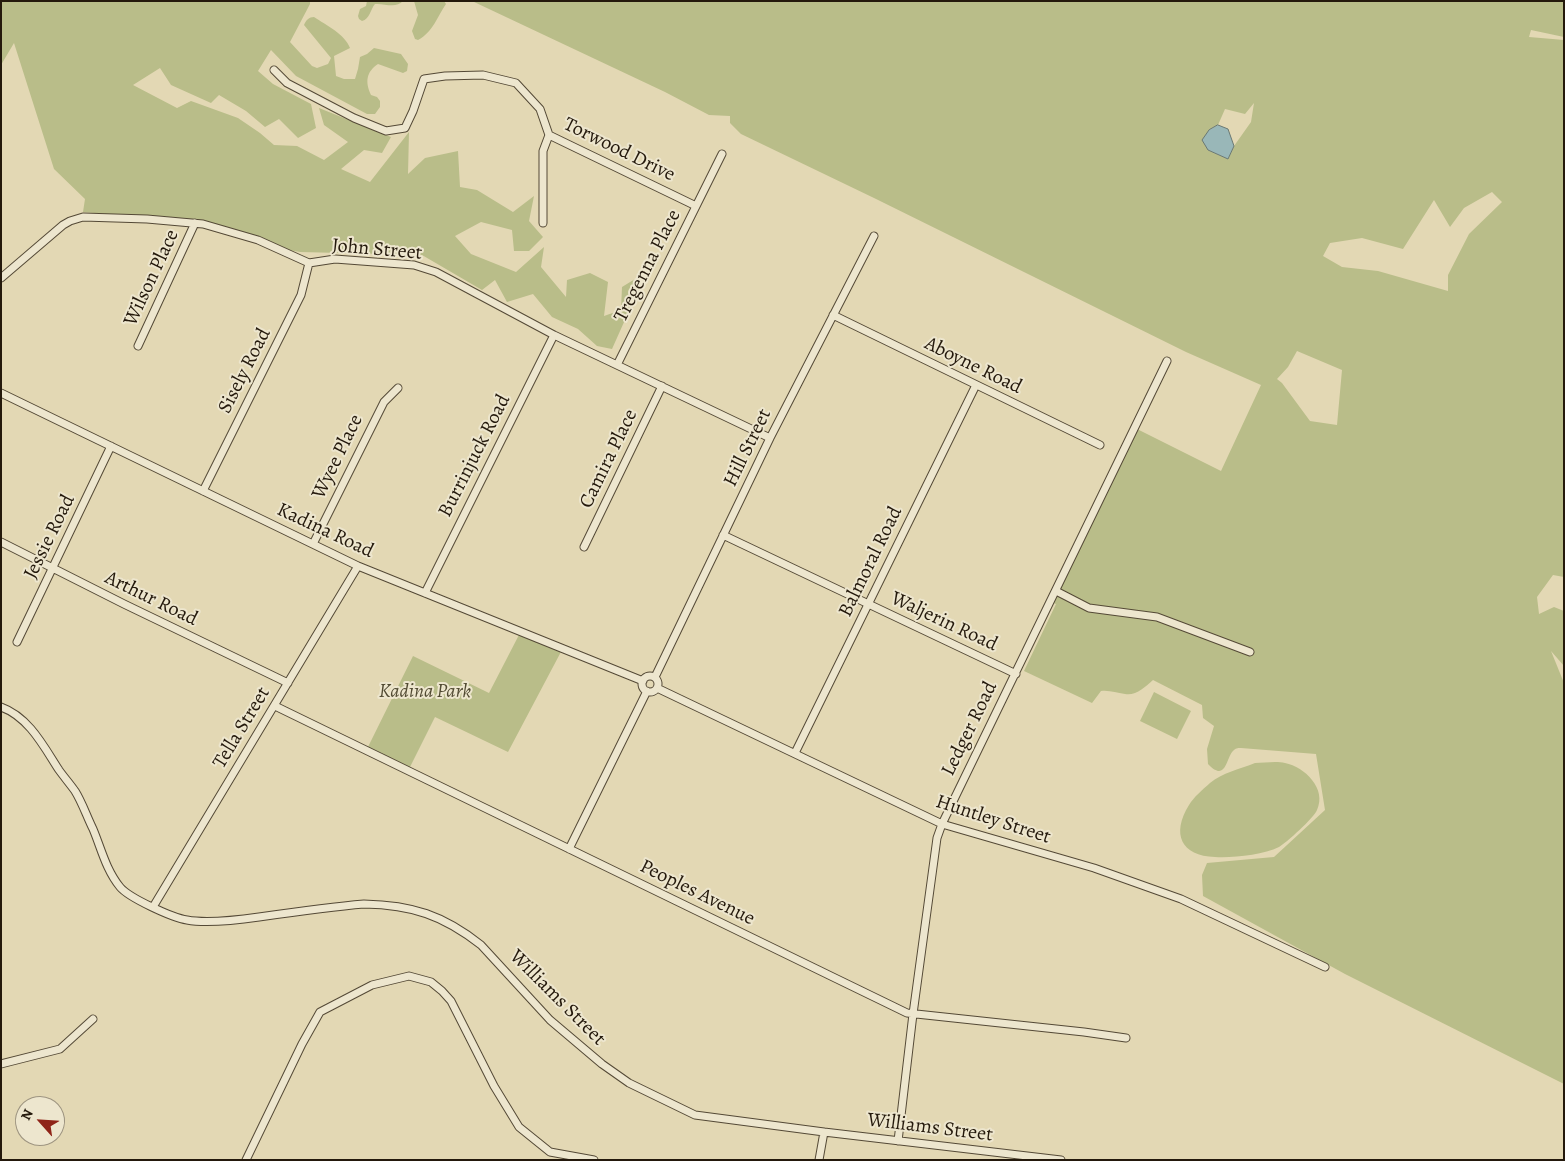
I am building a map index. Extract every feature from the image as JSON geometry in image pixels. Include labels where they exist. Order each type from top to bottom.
[{"type":"street","name":"Torwood Drive","points":[[274,70],[287,83],[354,118],[386,131],[405,128],[424,78],[483,75],[516,83],[540,109],[549,135],[696,206]]},
{"type":"street","points":[[543,224],[543,151],[549,135]]},
{"type":"street","name":"Tregenna Place","points":[[617,364],[722,154]]},
{"type":"street","name":"John Street","points":[[1,278],[63,225],[76,218],[83,217],[203,224],[258,240],[309,263],[335,259],[414,265],[436,272],[554,335],[770,438]]},
{"type":"street","name":"Wilson Place","points":[[138,346],[195,223]]},
{"type":"street","name":"Hill Street","points":[[654,677],[770,438],[874,236]]},
{"type":"street","name":"Sisely Road","points":[[203,491],[301,295],[309,263]]},
{"type":"street","name":"Aboyne Road","points":[[833,315],[1100,445]]},
{"type":"street","name":"Burrinjuck Road","points":[[425,593],[554,335]]},
{"type":"street","name":"Ledger Road","points":[[898,1141],[937,838],[942,824],[1167,361]]},
{"type":"street","name":"Balmoral Road","points":[[795,753],[976,385]]},
{"type":"street","name":"Camira Place","points":[[584,547],[662,386]]},
{"type":"street","name":"Wyee Place","points":[[313,544],[384,402],[398,388]]},
{"type":"street","name":"Kadina Road","points":[[1,393],[358,566],[643,681]]},
{"type":"street","name":"Jessie Road","points":[[18,642],[111,446]]},
{"type":"street","name":"Waljerin Road","points":[[723,535],[1016,674]]},
{"type":"street","name":"Arthur Road","points":[[1,542],[288,683]]},
{"type":"street","name":"Tella Street","points":[[153,907],[358,566]]},
{"type":"street","points":[[1056,591],[1089,608],[1157,617],[1250,652]]},
{"type":"street","points":[[648,676],[654,677],[658,682],[657,688],[653,692],[647,691],[643,687],[643,681],[648,676]]},
{"type":"street","name":"Huntley Street","points":[[657,688],[942,824],[1094,868],[1181,899],[1324,967]]},
{"type":"street","points":[[569,849],[647,691]]},
{"type":"street","name":"Peoples Avenue","points":[[275,706],[907,1014],[1126,1038]]},
{"type":"street","name":"Williams Street","points":[[1,708],[9,710],[29,727],[75,791],[112,876],[122,889],[169,915],[188,921],[226,921],[364,904],[386,904],[426,913],[446,921],[481,945],[556,1026],[602,1064],[629,1083],[695,1115],[1061,1160]]},
{"type":"street","points":[[246,1160],[302,1044],[320,1012],[372,985],[409,976],[431,982],[451,1001],[494,1086],[519,1127],[550,1152],[594,1160]]},
{"type":"street","points":[[1,1064],[60,1049],[93,1020]]},
{"type":"street","points":[[819,1160],[824,1132]]},
{"type":"green space","points":[[1,1],[310,1],[290,42],[312,66],[317,68],[328,64],[331,58],[304,25],[308,19],[314,17],[340,34],[350,48],[334,56],[336,76],[344,79],[355,79],[360,57],[374,48],[401,54],[408,64],[407,71],[403,73],[378,64],[371,70],[367,82],[369,90],[371,95],[377,97],[380,101],[380,107],[375,114],[367,114],[296,76],[271,50],[258,71],[273,84],[311,104],[316,128],[298,138],[279,119],[265,127],[246,111],[219,95],[211,103],[171,85],[160,68],[133,85],[177,108],[191,101],[238,118],[274,145],[297,146],[324,160],[348,142],[324,125],[319,108],[391,137],[382,153],[364,150],[341,169],[370,182],[409,132],[408,174],[425,158],[458,151],[460,187],[477,190],[513,212],[534,196],[529,221],[543,237],[529,251],[514,251],[512,230],[481,222],[455,236],[471,254],[516,272],[544,247],[541,267],[566,297],[567,280],[590,273],[608,282],[604,316],[621,310],[622,287],[635,279],[637,293],[612,349],[597,346],[578,329],[552,317],[533,294],[507,302],[495,280],[482,290],[422,255],[300,252],[283,249],[207,223],[83,212],[85,199],[54,169],[14,43],[1,65]]},
{"type":"green space","points":[[367,1],[403,1],[397,5],[375,4],[365,20],[362,21],[358,16],[360,9],[366,6]]},
{"type":"green space","points":[[414,1],[444,1],[446,4],[431,29],[418,40],[415,39],[412,31],[418,15]]},
{"type":"green space","points":[[472,1],[1564,1],[1564,37],[1531,30],[1529,37],[1564,40],[1564,577],[1553,575],[1537,597],[1539,614],[1554,607],[1564,611],[1564,666],[1551,651],[1564,683],[1564,1084],[1345,974],[1203,896],[1202,875],[1207,863],[1274,857],[1325,810],[1316,754],[1238,748],[1231,754],[1225,767],[1219,771],[1208,764],[1207,749],[1214,726],[1203,718],[1202,705],[1153,680],[1133,694],[1101,691],[1092,703],[1024,671],[1056,604],[1050,602],[1135,428],[1221,471],[1261,385],[1186,352],[741,134],[730,123],[730,116],[709,115],[665,92]],"holes":[[[1254,103],[1251,122],[1234,146],[1228,159],[1208,150],[1209,130],[1218,125],[1225,109],[1245,114]],[[1492,192],[1502,202],[1469,234],[1448,275],[1448,291],[1378,271],[1342,267],[1323,256],[1330,243],[1362,238],[1403,249],[1434,200],[1450,227],[1464,208]],[[1297,351],[1342,370],[1337,425],[1310,421],[1277,379],[1288,367]]]},
{"type":"green space","name":"Kadina Park","points":[[521,631],[563,648],[508,752],[435,717],[408,771],[366,751],[413,656],[489,693]]},
{"type":"green space","points":[[1154,692],[1191,711],[1177,739],[1140,721]]},
{"type":"green space","points":[[1255,763],[1285,763],[1293,765],[1307,774],[1317,787],[1319,794],[1317,810],[1311,819],[1283,845],[1265,852],[1215,857],[1203,856],[1187,848],[1180,834],[1181,825],[1193,799],[1215,780]]},
{"type":"water","points":[[1218,125],[1228,129],[1234,146],[1228,159],[1208,150],[1202,140],[1209,130]]}]
